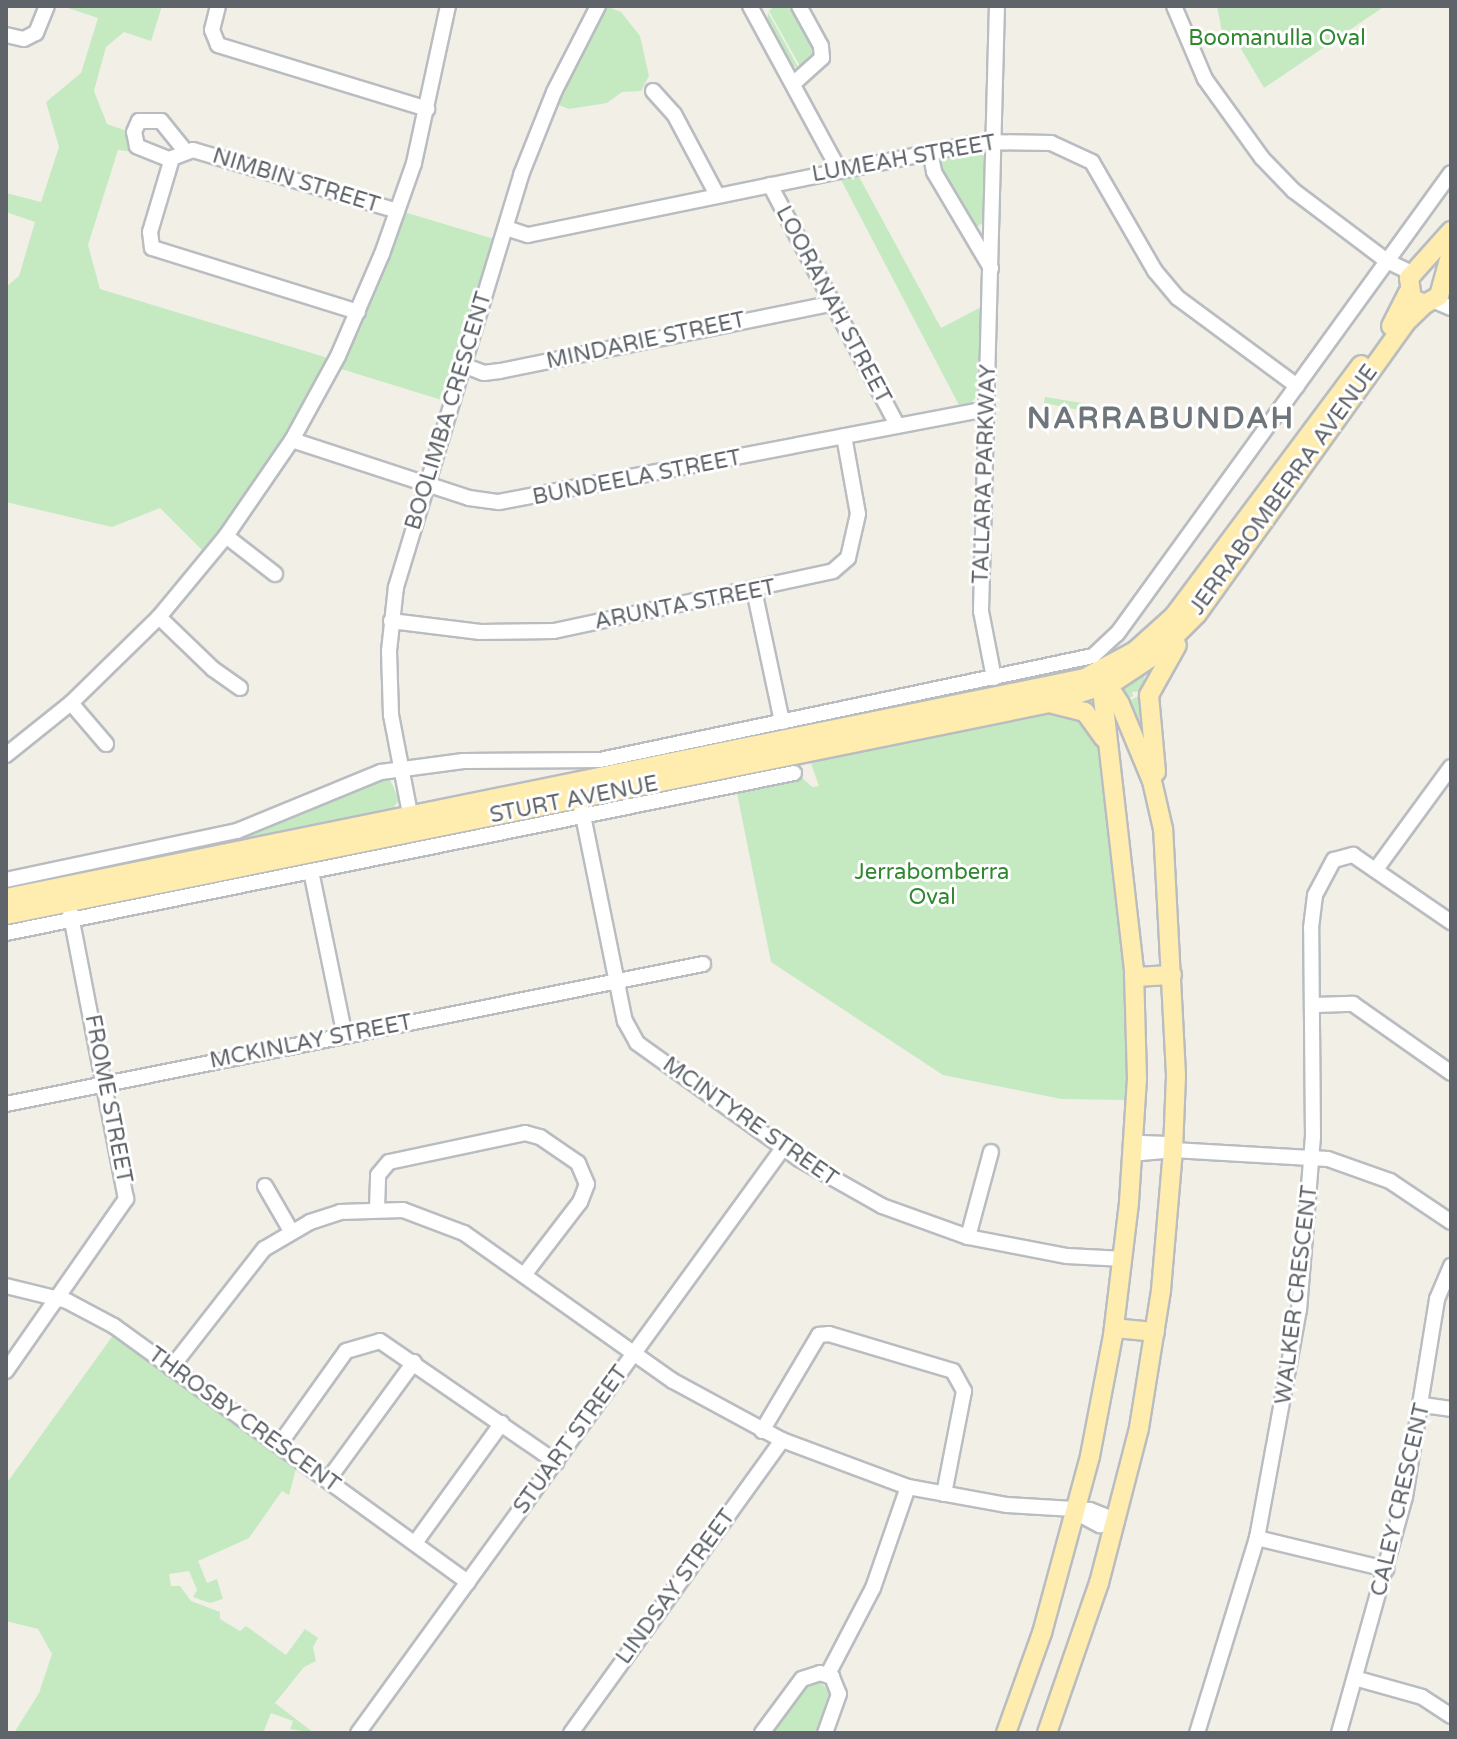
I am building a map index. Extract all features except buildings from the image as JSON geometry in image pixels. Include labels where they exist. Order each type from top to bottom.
[{"type":"main road","name":"JERRABOMBERRA AVENUE","points":[[1124,664],[1195,616],[1251,524],[1392,325],[1412,280],[1451,231]]},
{"type":"main road","name":"JERRABOMBERRA AVENUE","points":[[1124,664],[1174,616],[1251,524],[1405,323],[1441,297],[1451,252]]},
{"type":"main road","points":[[1412,280],[1441,297]]},
{"type":"main road","points":[[1412,280],[1441,297]]},
{"type":"main road","points":[[1047,1733],[1117,1521],[1154,1337],[1173,1150],[1172,971],[1163,829],[1149,695],[1195,616]]},
{"type":"main road","points":[[1103,686],[1124,664]]},
{"type":"main road","name":"STURT AVENUE","points":[[6,915],[412,825],[580,799],[1050,703],[1103,686],[1124,664]]},
{"type":"main road","name":"STURT AVENUE","points":[[580,799],[1064,685],[1124,664]]},
{"type":"main road","points":[[990,701],[1086,683],[1103,686],[1117,697],[1140,750],[1163,829]]},
{"type":"main road","points":[[1006,1733],[1077,1513],[1114,1332],[1124,1259],[1133,1148],[1134,973],[1103,686]]},
{"type":"main road","points":[[1050,703],[1090,716],[1112,758]]},
{"type":"main road","points":[[1112,758],[1124,747],[1140,750]]},
{"type":"main road","name":"STURT AVENUE","points":[[6,898],[69,903]]},
{"type":"main road","points":[[1134,973],[1172,971]]},
{"type":"main road","points":[[1114,1332],[1154,1337]]},
{"type":"street","points":[[6,35],[24,39],[36,33],[47,6]]},
{"type":"street","points":[[218,6],[212,30],[218,45],[427,109]]},
{"type":"street","points":[[6,755],[71,703],[159,617],[226,536],[292,440],[358,312],[397,211],[427,109],[448,6]]},
{"type":"street","name":"BOOLIMBA CRESCENT","points":[[412,825],[390,704],[391,621],[425,483],[539,125],[598,6]]},
{"type":"street","points":[[793,84],[822,58],[821,46],[799,6]]},
{"type":"street","name":"TALLARA PARKWAY","points":[[994,678],[981,611],[997,6]]},
{"type":"street","points":[[1174,6],[1205,79],[1262,158],[1294,191],[1412,280]]},
{"type":"street","points":[[755,8],[839,170]]},
{"type":"street","points":[[653,91],[674,114],[717,195]]},
{"type":"street","points":[[184,149],[161,121],[139,121],[134,132],[137,146],[171,160],[150,232],[152,248],[358,312]]},
{"type":"street","name":"LUMEAH STREET","points":[[506,228],[528,235],[994,141],[1051,143],[1092,162],[1166,286],[1297,386]]},
{"type":"street","name":"NIMBIN STREET","points":[[171,160],[184,149],[397,211]]},
{"type":"street","points":[[931,156],[968,233],[991,268]]},
{"type":"street","points":[[1297,386],[1451,173]]},
{"type":"street","name":"LOORANAH STREET","points":[[770,185],[830,304],[897,425]]},
{"type":"street","points":[[968,233],[992,228]]},
{"type":"street","name":"MINDARIE STREET","points":[[463,365],[484,373],[500,371],[830,304]]},
{"type":"street","name":"STURT AVENUE","points":[[6,880],[237,831],[350,782],[400,768],[463,761],[600,760],[1087,659],[1112,641],[1297,386]]},
{"type":"street","name":"BUNDEELA STREET","points":[[292,440],[425,483],[499,502],[538,498],[987,409]]},
{"type":"street","name":"ARUNTA STREET","points":[[391,621],[527,634],[817,578],[848,558],[858,514],[844,436]]},
{"type":"street","points":[[226,536],[275,574]]},
{"type":"street","points":[[754,590],[782,722]]},
{"type":"street","points":[[159,617],[213,669],[240,688]]},
{"type":"street","points":[[71,703],[106,744]]},
{"type":"street","points":[[1451,767],[1377,868],[1451,922]]},
{"type":"street","name":"STURT AVENUE","points":[[6,933],[69,903],[311,871],[580,799],[794,773]]},
{"type":"street","name":"MCINTYRE STREET","points":[[580,799],[627,1029],[637,1043],[783,1148],[882,1206],[968,1237],[1067,1256],[1124,1259]]},
{"type":"street","name":"WALKER CRESCENT","points":[[1197,1733],[1257,1538],[1299,1310],[1312,1157],[1315,1005],[1311,913],[1322,878],[1342,855],[1358,856],[1377,868]]},
{"type":"street","points":[[311,871],[345,1036]]},
{"type":"street","name":"FROME STREET","points":[[6,1371],[126,1199],[69,903]]},
{"type":"street","name":"MCKINLAY STREET","points":[[6,1104],[703,964]]},
{"type":"street","points":[[1315,1005],[1353,1004],[1451,1073]]},
{"type":"street","points":[[377,1208],[378,1175],[389,1162],[525,1133],[540,1137],[578,1163],[587,1184],[580,1202],[524,1275]]},
{"type":"street","name":"STUART STREET","points":[[358,1733],[783,1148]]},
{"type":"street","points":[[1133,1148],[1166,1154],[1173,1150],[1312,1157],[1390,1181],[1451,1222]]},
{"type":"street","points":[[968,1237],[991,1152]]},
{"type":"street","points":[[265,1186],[291,1231]]},
{"type":"street","points":[[171,1368],[264,1249],[291,1231],[340,1212],[377,1208],[432,1218],[464,1233],[634,1354],[782,1440],[908,1487],[1077,1513],[1100,1525],[1117,1521]]},
{"type":"street","name":"CALEY CRESCENT","points":[[1339,1733],[1358,1679],[1386,1569],[1423,1405],[1437,1299],[1451,1266]]},
{"type":"street","name":"THROSBY CRESCENT","points":[[6,1286],[59,1298],[114,1326],[468,1582]]},
{"type":"street","points":[[762,1431],[819,1335],[829,1334],[953,1371],[964,1391],[944,1494]]},
{"type":"street","points":[[279,1445],[346,1351],[380,1341],[556,1462]]},
{"type":"street","points":[[328,1480],[414,1362]]},
{"type":"street","points":[[1423,1405],[1451,1409]]},
{"type":"street","points":[[415,1543],[502,1423]]},
{"type":"street","name":"LINDSAY STREET","points":[[571,1733],[782,1440]]},
{"type":"street","points":[[828,1674],[873,1588],[908,1487]]},
{"type":"street","points":[[1257,1538],[1386,1569]]},
{"type":"street","points":[[762,1733],[802,1679],[828,1674]]},
{"type":"street","points":[[825,1733],[839,1694],[828,1674]]},
{"type":"street","points":[[1358,1679],[1422,1697],[1451,1716]]},
{"type":"green space","points":[[62,6],[162,6],[151,41],[124,32],[106,47],[94,91],[107,124],[127,131],[133,152],[118,150],[88,245],[100,289],[328,358],[265,468],[204,552],[160,508],[112,527],[6,502],[6,287],[19,276],[35,222],[6,212],[6,193],[41,202],[59,147],[46,102],[81,73],[98,18]]},
{"type":"green space","points":[[606,6],[621,12],[640,36],[649,76],[641,91],[622,92],[607,103],[569,109],[556,104]]},
{"type":"green space","points":[[774,6],[793,9],[815,49],[815,57],[801,68],[769,11]]},
{"type":"green space","name":"Boomanulla Oval","points":[[1217,6],[1385,6],[1264,88],[1237,42],[1225,47]]},
{"type":"green space","points":[[768,12],[797,68],[787,62],[767,27]]},
{"type":"green space","points":[[972,150],[984,156],[987,166],[986,220],[973,230],[938,166],[948,154]]},
{"type":"green space","points":[[857,173],[941,328],[983,306],[980,392],[971,403],[960,407],[839,176]]},
{"type":"green space","points":[[404,212],[494,239],[445,401],[338,368]]},
{"type":"green space","points":[[1045,397],[1095,405],[1094,413],[1044,403]]},
{"type":"green space","points":[[1145,673],[1143,691],[1132,692],[1133,696],[1124,701],[1119,688]]},
{"type":"green space","points":[[1146,692],[1144,742],[1125,703]]},
{"type":"green space","name":"Jerrabomberra Oval","points":[[1065,709],[1098,733],[1116,848],[1126,984],[1126,1100],[1061,1099],[943,1075],[771,962],[736,788],[800,776],[812,787],[819,786],[809,758]]},
{"type":"green space","points":[[389,777],[399,800],[391,811],[6,893],[6,884],[208,843]]},
{"type":"green space","points":[[557,811],[94,909],[94,905]]},
{"type":"green space","points":[[114,1334],[297,1465],[289,1495],[282,1491],[249,1538],[198,1561],[207,1583],[217,1579],[223,1599],[210,1603],[193,1597],[197,1590],[189,1571],[169,1574],[171,1586],[180,1586],[191,1601],[220,1612],[220,1619],[240,1631],[246,1626],[286,1655],[305,1629],[318,1638],[313,1647],[316,1661],[304,1667],[275,1703],[314,1733],[290,1729],[293,1721],[271,1713],[263,1733],[14,1733],[39,1693],[52,1654],[38,1629],[6,1621],[6,1484]]},
{"type":"green space","points":[[816,1679],[832,1693],[817,1733],[767,1733],[799,1688]]},
{"type":"district","name":"NARRABUNDAH","points":[[1161,419]]}]
